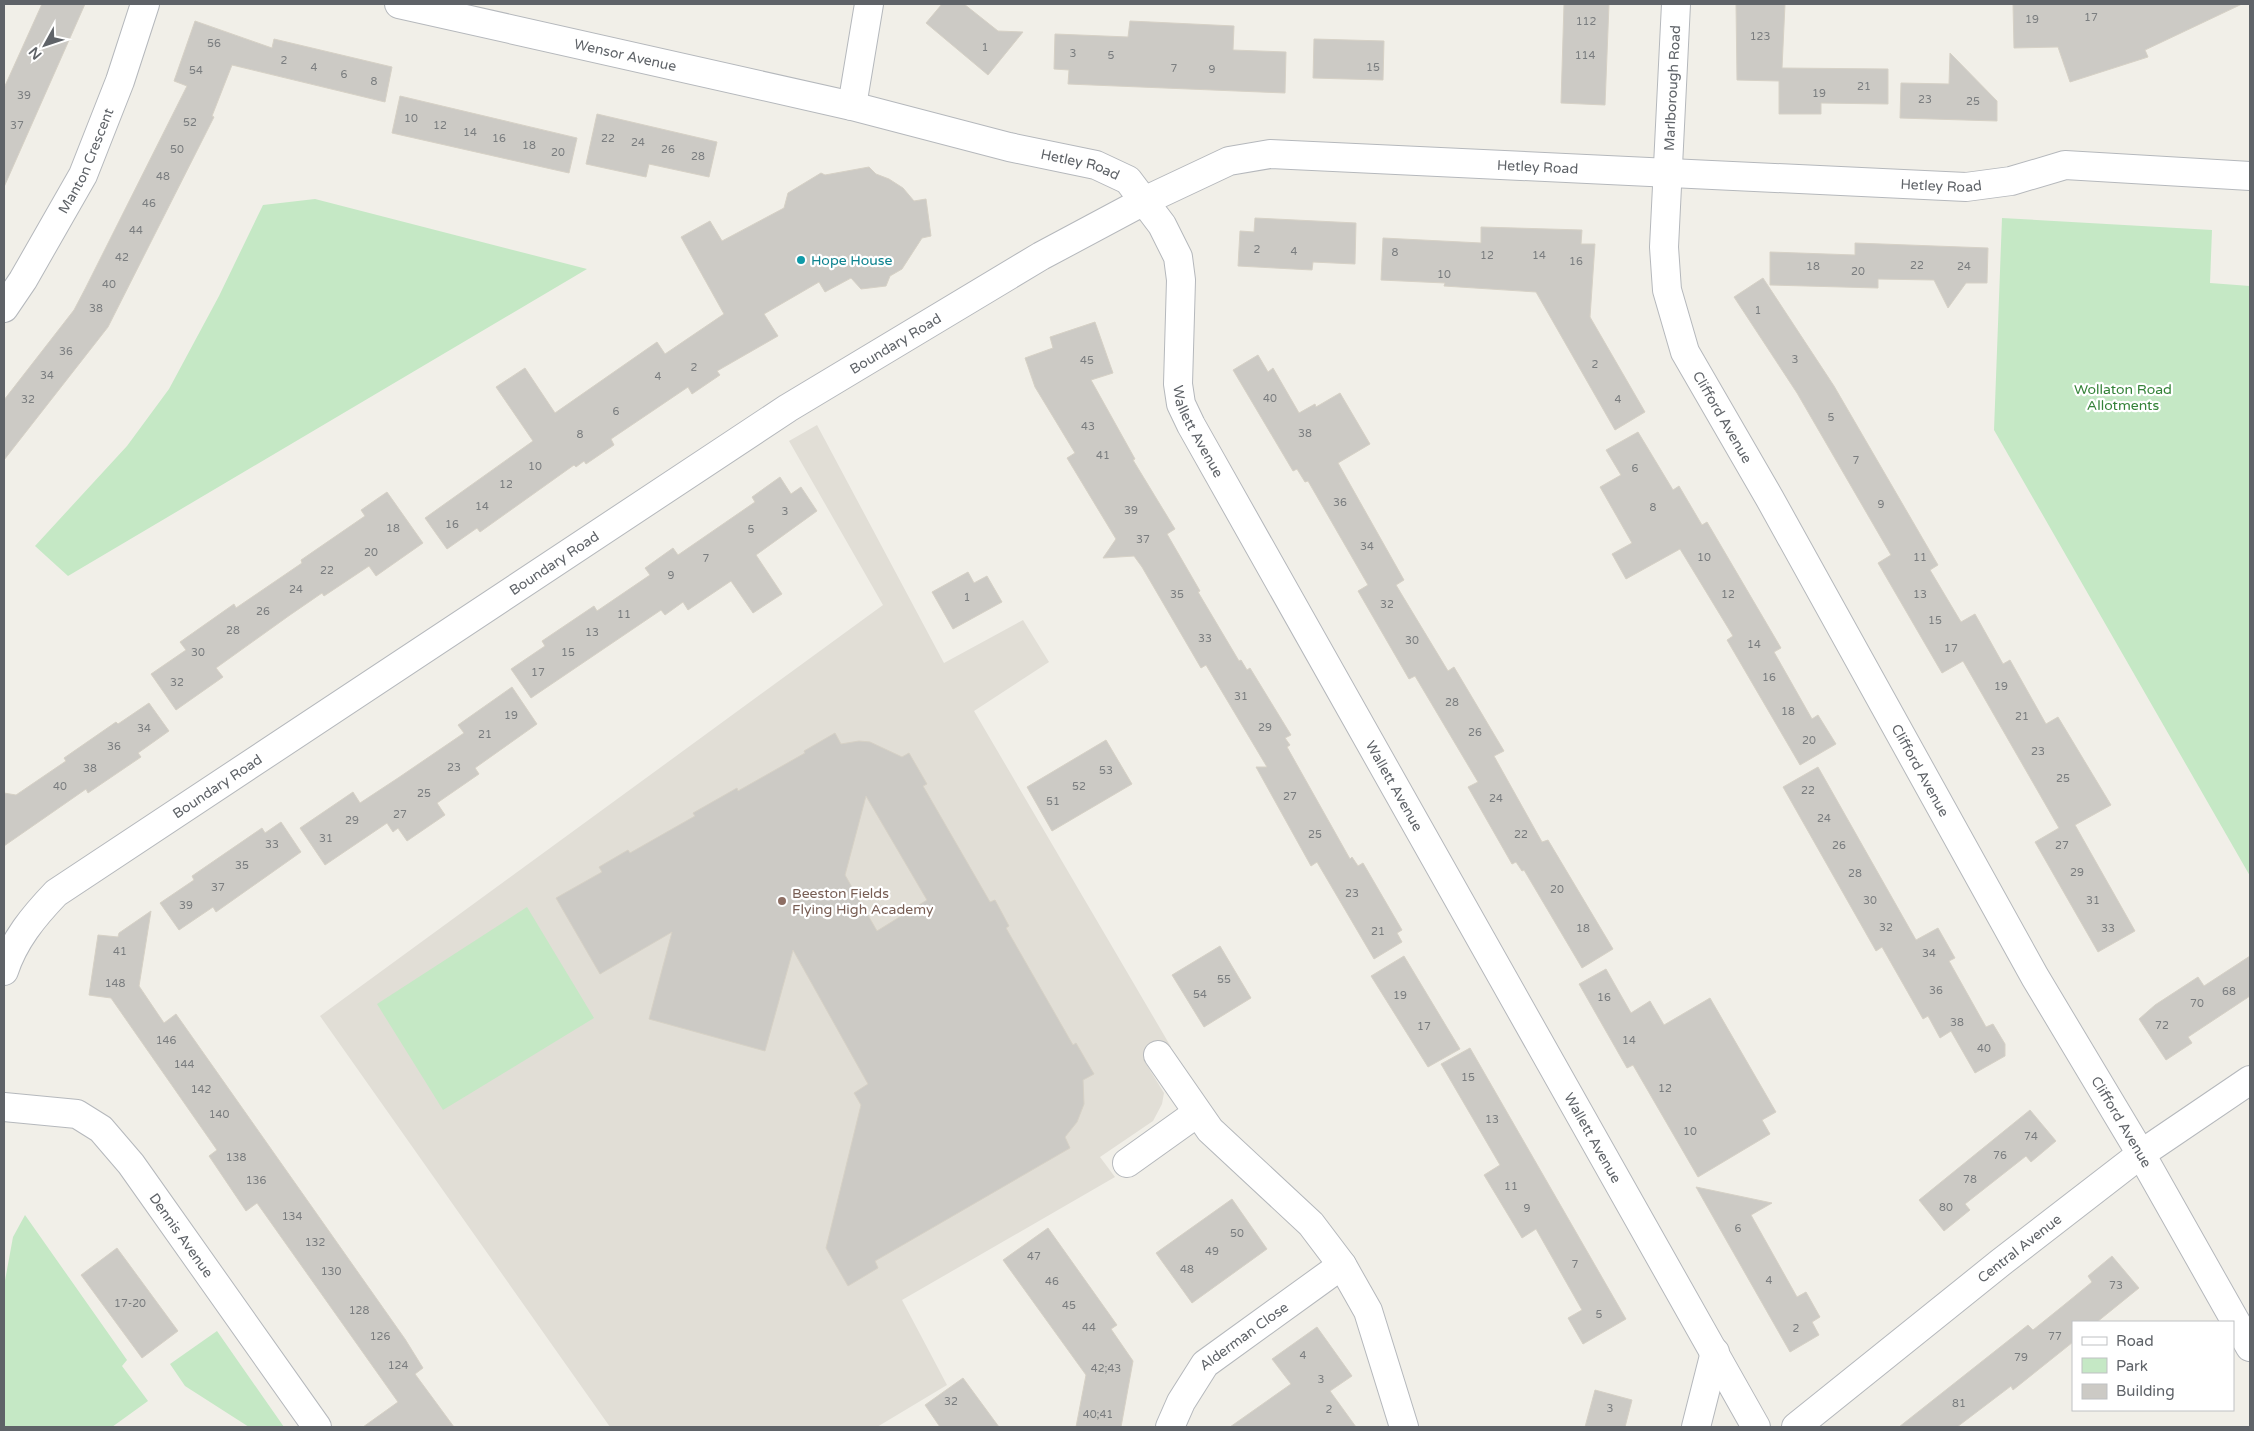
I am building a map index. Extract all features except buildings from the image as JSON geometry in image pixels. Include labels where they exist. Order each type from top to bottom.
[{"type":"street","name":"Manton Crescent","points":[[4,308],[23,280],[83,175],[120,81],[145,4]]},
{"type":"street","name":"Wensor Avenue","points":[[399,4],[852,106]]},
{"type":"street","points":[[852,106],[869,4]]},
{"type":"street","name":"Marlborough Road","points":[[1668,172],[1676,4]]},
{"type":"street","name":"Hetley Road","points":[[852,106],[1009,147],[1096,165],[1128,180],[1144,201],[1229,161],[1270,154],[1966,187],[2011,181],[2065,165],[2250,176]]},
{"type":"street","name":"Clifford Avenue","points":[[1668,172],[1664,247],[1667,290],[1684,352],[1774,508],[2035,977],[2141,1154],[2250,1347]]},
{"type":"street","name":"Boundary Road","points":[[4,970],[18,939],[37,912],[56,893],[788,408],[1041,256],[1144,201]]},
{"type":"street","name":"Wallett Avenue","points":[[1144,201],[1162,225],[1178,257],[1181,280],[1178,384],[1181,404],[1191,425],[1756,1427]]},
{"type":"street","points":[[1158,1055],[1196,1113],[1232,1153],[1282,1195],[1311,1224],[1342,1265],[1368,1311],[1404,1427]]},
{"type":"street","name":"Central Avenue","points":[[1796,1427],[2000,1263],[2141,1154],[2250,1080]]},
{"type":"street","name":"Dennis Avenue","points":[[4,1107],[77,1114],[101,1129],[131,1164],[317,1427]]},
{"type":"street","points":[[1127,1163],[1196,1113]]},
{"type":"street","name":"Alderman Close","points":[[1170,1427],[1181,1402],[1205,1364],[1342,1265]]},
{"type":"street","points":[[1696,1427],[1715,1352]]},
{"type":"shaded area","name":"Beeston Fields Flying High Academy","points":[[817,425],[944,663],[1023,620],[1049,662],[974,711],[1171,1047],[1145,1062],[1164,1093],[1162,1104],[1153,1121],[1100,1157],[1115,1177],[902,1300],[947,1385],[877,1427],[610,1427],[320,1016],[883,605],[789,441]]},
{"type":"green space","points":[[315,199],[587,269],[68,576],[35,546],[127,446],[169,389],[219,296],[263,205]]},
{"type":"green space","name":"Wollaton Road Allotments","points":[[2002,218],[2212,230],[2210,283],[2250,286],[2250,876],[1994,430]]},
{"type":"green space","points":[[527,907],[594,1018],[443,1110],[377,1004]]},
{"type":"green space","points":[[25,1215],[127,1360],[122,1366],[148,1401],[112,1427],[4,1427],[4,1286],[13,1237]]},
{"type":"green space","points":[[217,1331],[284,1427],[249,1427],[185,1386],[170,1364]]},
{"type":"place","name":"Hope House","points":[[801,260]]},
{"type":"place","name":"Beeston Fields Flying High Academy","points":[[782,901]]}]
